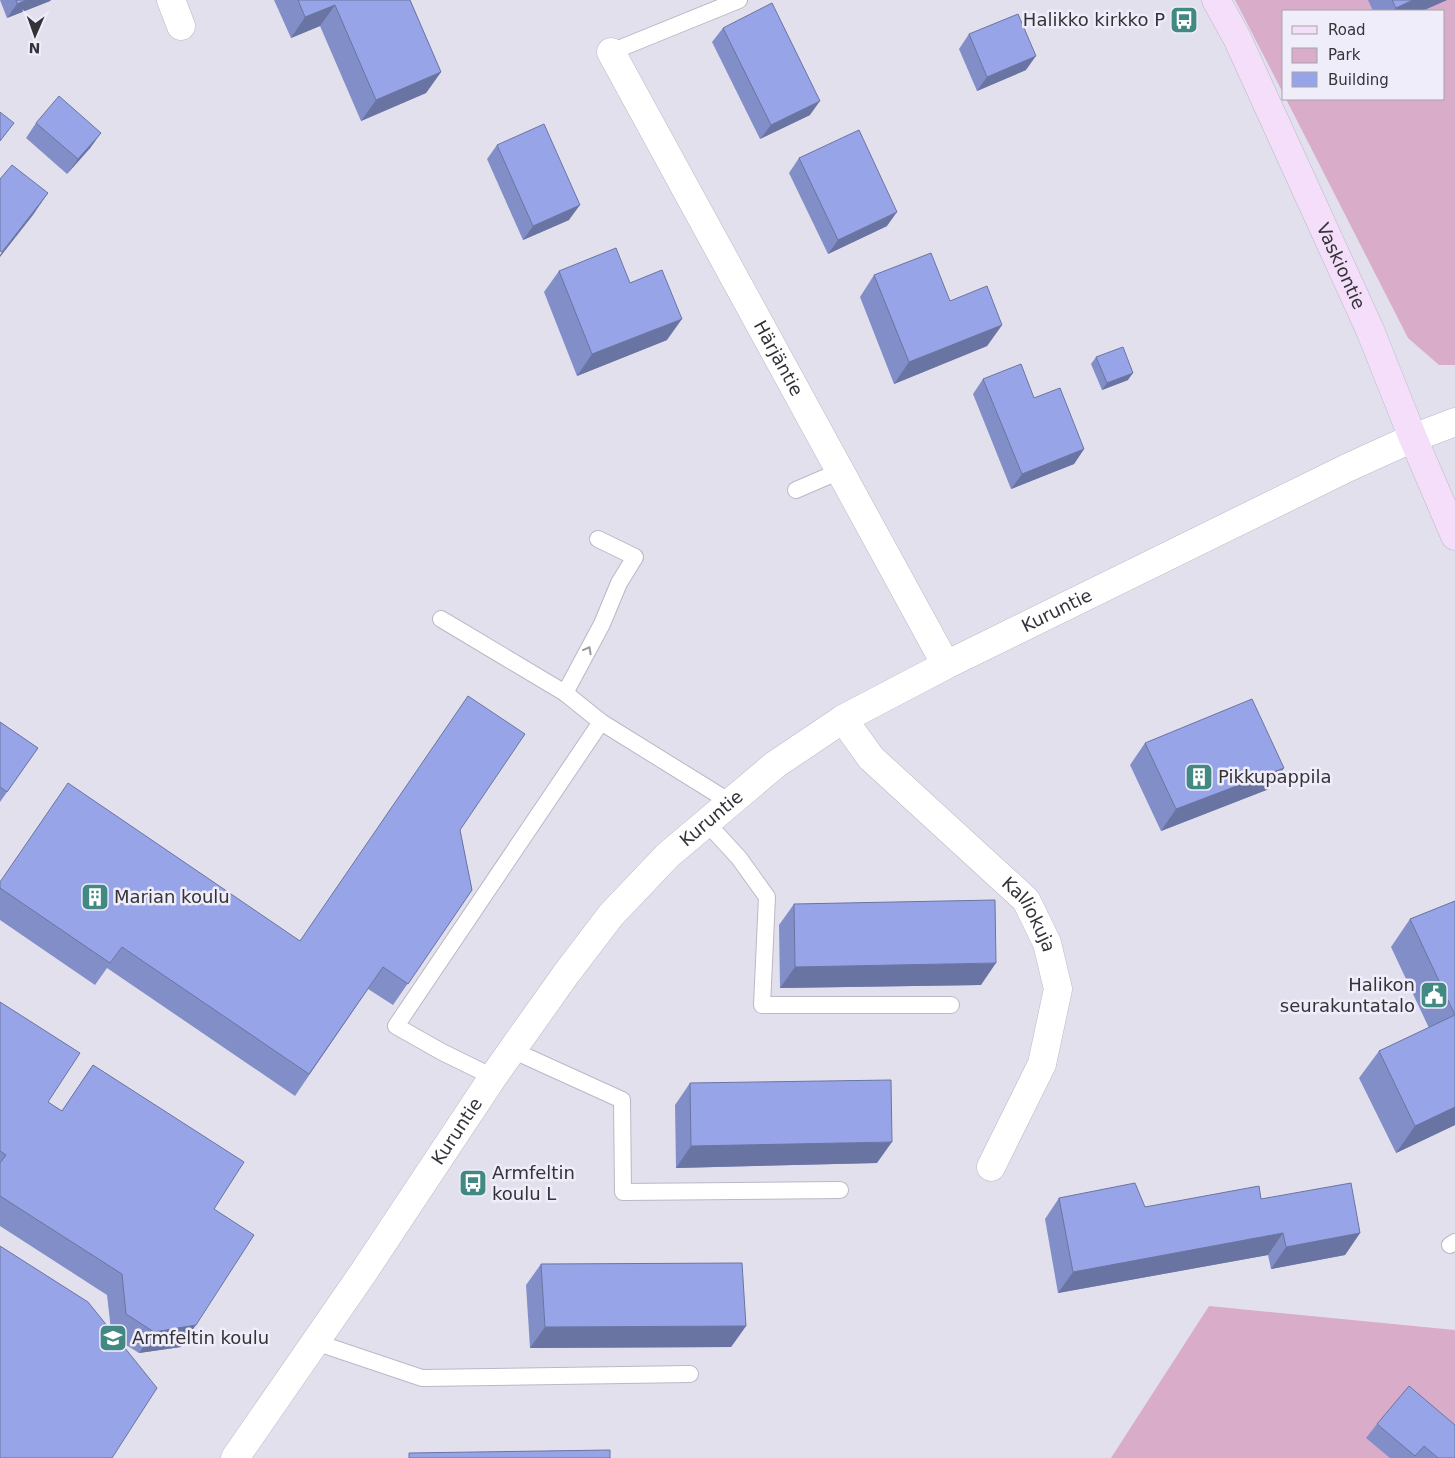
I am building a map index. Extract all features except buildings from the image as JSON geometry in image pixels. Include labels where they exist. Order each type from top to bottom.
[{"type":"main road","name":"Vaskiontie","points":[[1216,0],[1237,38],[1370,330],[1455,536]]},
{"type":"street","points":[[170,0],[181,26]]},
{"type":"street","name":"Härjäntie","points":[[611,52],[946,665]]},
{"type":"street","name":"Kuruntie","points":[[235,1458],[363,1274],[493,1077],[566,974],[611,915],[668,854],[776,764],[843,719],[946,665],[1347,468],[1413,438],[1455,422]]},
{"type":"street","name":"Kalliokuja","points":[[843,719],[871,758],[1026,900],[1047,943],[1058,989],[1042,1064],[991,1167]]},
{"type":"lane","points":[[611,52],[738,0]]},
{"type":"lane","points":[[796,490],[840,471]]},
{"type":"lane","points":[[565,692],[602,624],[619,583],[635,558],[598,539]]},
{"type":"lane","points":[[441,620],[565,692],[601,722],[730,802]]},
{"type":"lane","points":[[493,1077],[442,1052],[396,1026],[601,722]]},
{"type":"lane","points":[[706,822],[739,858],[767,897],[762,1005],[951,1005]]},
{"type":"lane","points":[[512,1050],[622,1100],[623,1192],[840,1190]]},
{"type":"lane","points":[[315,1342],[422,1378],[690,1374]]},
{"type":"green space","points":[[1235,0],[1455,0],[1455,365],[1439,365],[1408,338],[1287,100],[1445,100],[1445,10],[1282,10],[1282,91]]},
{"type":"green space","points":[[1209,1306],[1455,1330],[1455,1458],[1111,1458]]},
{"type":"place","name":"Halikko kirkko P","points":[[1184,20]]},
{"type":"place","name":"Pikkupappila","points":[[1199,777]]},
{"type":"place","name":"Marian koulu","points":[[95,897]]},
{"type":"place","name":"Halikon seurakuntatalo","points":[[1434,995]]},
{"type":"place","name":"Armfeltin koulu L","points":[[473,1183]]},
{"type":"place","name":"Armfeltin koulu","points":[[113,1338]]}]
